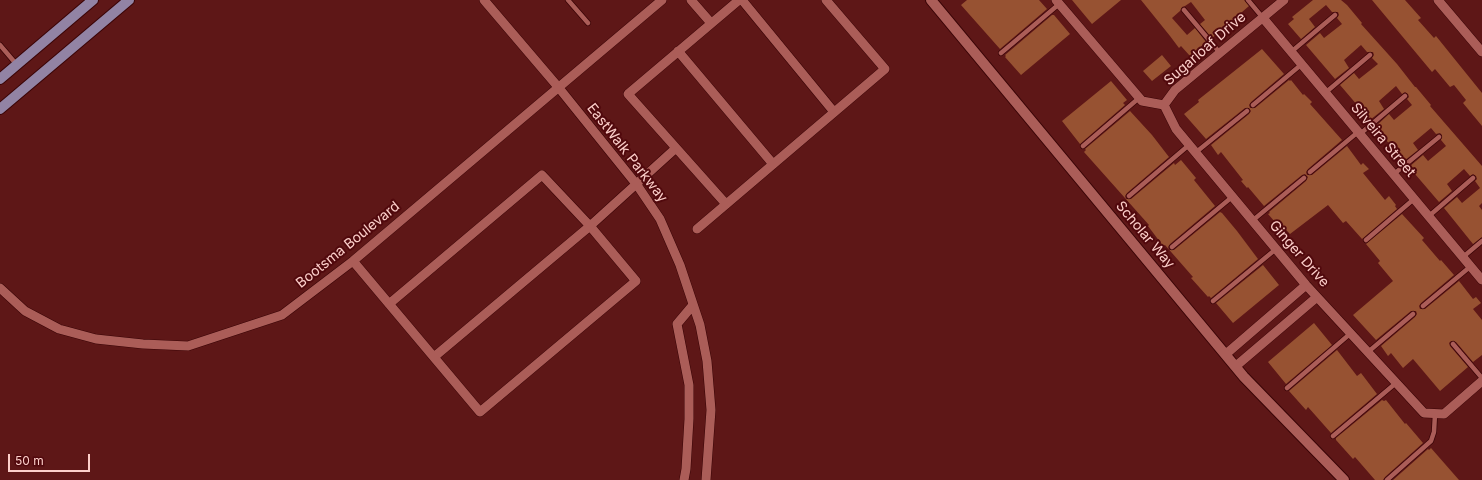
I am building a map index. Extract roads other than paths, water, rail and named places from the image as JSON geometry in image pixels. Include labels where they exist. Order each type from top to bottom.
[{"type":"main road","points":[[0,79],[93,0]]},
{"type":"main road","points":[[0,109],[129,0]]},
{"type":"street","name":"EastWalk Parkway","points":[[484,0],[559,88],[637,185],[660,219],[680,265],[700,325],[707,361],[711,410],[706,480]]},
{"type":"street","name":"Bootsma Boulevard","points":[[0,288],[25,311],[59,329],[96,339],[142,344],[188,346],[282,315],[353,261],[662,0]]},
{"type":"street","points":[[691,0],[711,23]]},
{"type":"street","points":[[726,204],[628,94],[738,0]]},
{"type":"street","points":[[742,0],[834,112]]},
{"type":"street","points":[[697,229],[885,69],[826,0]]},
{"type":"street","name":"Scholar Way","points":[[931,0],[1236,366],[1344,480]]},
{"type":"street","name":"Sugarloaf Drive","points":[[1164,105],[1175,90],[1284,0]]},
{"type":"street","points":[[1438,0],[1482,52]]},
{"type":"street","points":[[1057,2],[1142,101],[1164,105]]},
{"type":"street","name":"Silveira Street","points":[[1263,18],[1482,280]]},
{"type":"street","points":[[678,51],[773,164]]},
{"type":"street","name":"Ginger Drive","points":[[1164,105],[1176,130],[1306,286],[1424,413],[1435,414]]},
{"type":"street","points":[[434,357],[590,226],[637,185],[676,148]]},
{"type":"street","points":[[353,261],[389,304],[434,357],[480,412],[636,281],[590,226],[542,175],[389,304]]},
{"type":"street","points":[[1226,354],[1306,286]]},
{"type":"street","points":[[1236,366],[1317,297]]},
{"type":"street","points":[[684,480],[688,433],[689,385],[677,324],[693,305]]},
{"type":"street","points":[[1435,414],[1444,414],[1482,379]]},
{"type":"lane","points":[[568,0],[588,23]]},
{"type":"lane","points":[[1248,0],[1263,18]]},
{"type":"lane","points":[[1001,53],[1057,2]]},
{"type":"lane","points":[[1184,10],[1220,53]]},
{"type":"lane","points":[[1291,52],[1335,15]]},
{"type":"lane","points":[[0,45],[17,65]]},
{"type":"lane","points":[[1326,93],[1370,56]]},
{"type":"lane","points":[[1253,106],[1302,64]]},
{"type":"lane","points":[[1310,172],[1405,96]]},
{"type":"lane","points":[[1083,146],[1139,98]]},
{"type":"lane","points":[[1195,153],[1248,111]]},
{"type":"lane","points":[[1394,174],[1439,137]]},
{"type":"lane","points":[[1129,196],[1189,145]]},
{"type":"lane","points":[[1252,221],[1304,178]]},
{"type":"lane","points":[[1429,216],[1474,178]]},
{"type":"lane","points":[[1172,247],[1232,197]]},
{"type":"lane","points":[[1366,240],[1414,199]]},
{"type":"lane","points":[[1463,257],[1482,241]]},
{"type":"lane","points":[[1213,301],[1276,249]]},
{"type":"lane","points":[[1423,306],[1471,266]]},
{"type":"lane","points":[[1368,352],[1413,314]]},
{"type":"lane","points":[[1287,388],[1350,333]]},
{"type":"lane","points":[[1453,344],[1482,379]]},
{"type":"lane","points":[[1333,436],[1396,383]]},
{"type":"lane","points":[[1387,480],[1431,442],[1434,432],[1435,414]]}]
